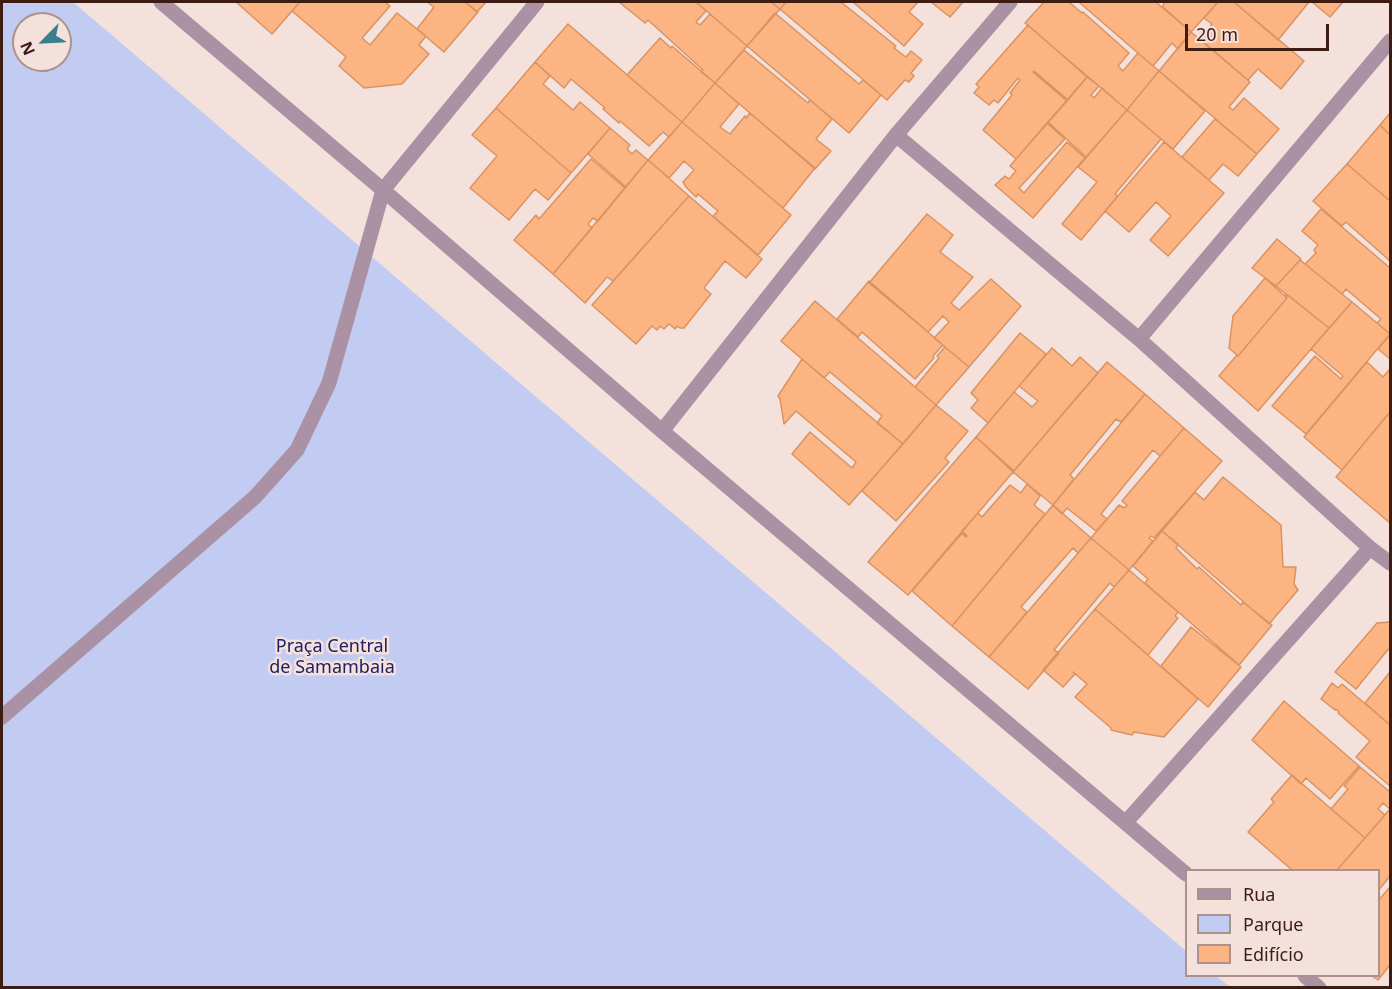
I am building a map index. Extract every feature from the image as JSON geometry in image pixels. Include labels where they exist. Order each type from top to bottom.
[{"type":"street","points":[[161,2],[662,431],[1185,873]]},
{"type":"street","points":[[2,717],[255,497],[297,450],[329,383],[383,190],[537,2]]},
{"type":"street","points":[[662,431],[896,135],[1010,2]]},
{"type":"street","points":[[1139,339],[1390,41]]},
{"type":"street","points":[[896,135],[1139,339],[1370,548],[1390,563]]},
{"type":"street","points":[[1126,822],[1370,548]]},
{"type":"street","points":[[1307,977],[1319,987]]},
{"type":"green space","name":"Praça Central de Samambaia","points":[[2,2],[73,2],[1185,950],[1185,977],[1217,977],[1230,987],[2,988]]},
{"type":"building","points":[[236,2],[300,2],[272,34]]},
{"type":"building","points":[[300,2],[385,2],[390,6],[362,38],[370,45],[397,13],[426,36],[419,45],[429,54],[402,84],[364,88],[339,66],[346,57],[292,11]]},
{"type":"building","points":[[427,2],[465,2],[478,12],[444,52],[417,29],[434,7]]},
{"type":"building","points":[[465,2],[486,2],[477,12]]},
{"type":"building","points":[[619,2],[696,2],[706,11],[696,22],[700,25],[710,14],[747,46],[715,83],[648,20],[645,23]]},
{"type":"building","points":[[696,2],[771,2],[780,9],[747,46]]},
{"type":"building","points":[[771,2],[786,2],[780,9]]},
{"type":"building","points":[[786,2],[841,2],[896,46],[894,48],[906,57],[911,51],[922,60],[911,73],[914,76],[909,82],[905,80],[887,100],[780,9]]},
{"type":"building","points":[[853,2],[918,2],[909,12],[923,24],[904,46]]},
{"type":"building","points":[[931,2],[963,2],[950,17]]},
{"type":"building","points":[[1044,2],[1069,2],[1083,12],[1129,53],[1118,66],[1123,71],[1138,53],[1159,71],[1127,110],[1025,23]]},
{"type":"building","points":[[1081,2],[1156,2],[1191,32],[1178,49],[1172,43],[1153,66]]},
{"type":"building","points":[[1164,2],[1218,2],[1191,32],[1163,7]]},
{"type":"building","points":[[1218,2],[1234,2],[1304,61],[1281,89],[1258,69],[1248,80],[1200,39],[1212,24],[1204,18]]},
{"type":"building","points":[[1234,2],[1309,2],[1278,40]]},
{"type":"building","points":[[1312,2],[1343,2],[1330,17]]},
{"type":"building","points":[[775,13],[859,84],[863,80],[881,95],[849,133],[747,46]]},
{"type":"building","points":[[568,24],[682,122],[669,137],[663,132],[649,146],[620,121],[619,123],[571,79],[564,88],[535,62]]},
{"type":"building","points":[[1028,25],[1087,77],[1068,100],[1033,72],[1067,101],[1016,159],[983,130],[1012,95],[1010,93],[1020,80],[1018,78],[998,103],[994,100],[989,105],[974,93],[979,87],[976,84]]},
{"type":"building","points":[[1191,32],[1250,82],[1229,107],[1233,110],[1244,98],[1279,129],[1257,154],[1159,71]]},
{"type":"building","points":[[660,38],[715,83],[682,122],[627,75]]},
{"type":"building","points":[[744,50],[808,103],[810,100],[832,119],[816,139],[831,151],[815,169],[715,83]]},
{"type":"building","points":[[535,62],[550,76],[543,84],[573,110],[580,102],[610,128],[571,173],[496,108]]},
{"type":"building","points":[[1159,71],[1205,111],[1173,149],[1127,110]]},
{"type":"building","points":[[1087,77],[1099,86],[1091,95],[1094,98],[1102,88],[1127,110],[1086,157],[1048,122]]},
{"type":"building","points":[[715,83],[739,104],[720,127],[730,134],[750,113],[815,168],[783,208],[682,122]]},
{"type":"building","points":[[496,108],[571,173],[548,200],[535,189],[509,220],[470,188],[497,156],[472,135]]},
{"type":"building","points":[[1127,110],[1161,139],[1115,194],[1118,196],[1081,240],[1062,224],[1097,182],[1078,167]]},
{"type":"building","points":[[1390,113],[1390,135],[1380,125]]},
{"type":"building","points":[[1215,119],[1257,154],[1238,176],[1223,164],[1209,180],[1182,157]]},
{"type":"building","points":[[682,122],[791,215],[758,255],[713,216],[718,211],[698,194],[696,197],[686,187],[683,182],[694,170],[684,161],[669,178],[648,160]]},
{"type":"building","points":[[1047,123],[1065,139],[1019,188],[1024,193],[1067,142],[1085,158],[1033,218],[995,185],[1005,176],[1009,179],[1016,171],[1010,166]]},
{"type":"building","points":[[1380,125],[1390,135],[1390,201],[1347,164]]},
{"type":"building","points":[[610,128],[630,145],[627,149],[632,154],[636,150],[648,160],[626,187],[588,154]]},
{"type":"building","points":[[1164,142],[1224,193],[1168,256],[1150,240],[1171,216],[1156,202],[1129,232],[1105,211]]},
{"type":"building","points":[[591,159],[625,188],[598,221],[593,218],[588,224],[592,228],[553,274],[514,240],[536,215],[539,219]]},
{"type":"building","points":[[648,160],[689,196],[613,281],[607,277],[585,303],[553,274]]},
{"type":"building","points":[[1347,164],[1390,201],[1390,261],[1346,222],[1342,226],[1313,201]]},
{"type":"building","points":[[689,196],[762,259],[746,278],[725,261],[704,288],[711,294],[684,328],[677,326],[675,329],[669,324],[664,329],[660,326],[657,330],[652,326],[636,344],[592,305]]},
{"type":"building","points":[[1321,209],[1390,268],[1390,334],[1377,323],[1381,319],[1346,289],[1342,294],[1305,264],[1316,253],[1314,250],[1318,245],[1302,231]]},
{"type":"building","points":[[927,214],[953,235],[940,252],[973,277],[951,303],[959,310],[991,279],[1021,306],[969,367],[934,338],[949,322],[943,316],[928,332],[869,283]]},
{"type":"building","points":[[1277,239],[1301,259],[1276,286],[1252,268]]},
{"type":"building","points":[[1300,260],[1352,302],[1329,328],[1276,286]]},
{"type":"building","points":[[1265,278],[1287,298],[1238,356],[1229,348],[1233,316]]},
{"type":"building","points":[[869,281],[943,345],[915,379],[862,332],[858,337],[837,319]]},
{"type":"building","points":[[1285,295],[1329,328],[1258,411],[1219,376],[1287,298]]},
{"type":"building","points":[[815,301],[936,405],[903,444],[877,423],[882,416],[830,372],[824,378],[781,341]]},
{"type":"building","points":[[1352,302],[1390,334],[1306,434],[1272,406],[1315,356],[1341,379],[1343,376],[1311,349]]},
{"type":"building","points":[[1020,333],[1046,354],[988,423],[971,408],[978,400],[971,393]]},
{"type":"building","points":[[1390,335],[1390,359],[1378,349]]},
{"type":"building","points":[[945,347],[969,367],[936,405],[915,387]]},
{"type":"building","points":[[1052,348],[1072,366],[1080,357],[1098,373],[1014,471],[976,437],[1014,392],[1032,407],[1038,401],[1019,386]]},
{"type":"building","points":[[802,359],[903,444],[849,505],[792,454],[810,432],[852,468],[856,462],[796,411],[784,424],[778,396]]},
{"type":"building","points":[[1107,362],[1145,394],[1121,422],[1116,419],[1070,475],[1074,479],[1053,505],[1013,472]]},
{"type":"building","points":[[1367,362],[1383,377],[1390,369],[1390,412],[1342,470],[1304,437]]},
{"type":"building","points":[[1145,394],[1184,428],[1160,456],[1153,450],[1101,514],[1107,519],[1096,531],[1067,508],[1062,514],[1053,505]]},
{"type":"building","points":[[936,405],[968,431],[945,458],[949,462],[896,521],[862,491]]},
{"type":"building","points":[[1390,412],[1390,523],[1336,477]]},
{"type":"building","points":[[1184,428],[1222,461],[1154,538],[1151,536],[1149,538],[1153,541],[1129,570],[1091,538],[1119,505],[1124,508],[1127,505],[1122,501]]},
{"type":"building","points":[[976,437],[1013,472],[908,595],[868,562]]},
{"type":"building","points":[[1223,477],[1281,525],[1283,567],[1296,567],[1294,584],[1298,590],[1269,624],[1162,531],[1195,492],[1204,500]]},
{"type":"building","points":[[1027,484],[1040,496],[1034,505],[1045,514],[952,626],[912,591],[962,533],[967,536],[962,531],[978,513],[982,517],[1010,485],[1021,493]]},
{"type":"building","points":[[1053,505],[1091,538],[1078,553],[1073,548],[1021,607],[1027,612],[989,657],[952,626]]},
{"type":"building","points":[[1162,531],[1178,544],[1176,548],[1197,569],[1199,567],[1241,605],[1243,602],[1272,625],[1239,665],[1145,583],[1148,579],[1133,566]]},
{"type":"building","points":[[1091,538],[1129,570],[1114,587],[1110,583],[1054,650],[1059,653],[1028,689],[989,657]]},
{"type":"building","points":[[1129,570],[1178,612],[1175,616],[1178,618],[1148,655],[1095,609]]},
{"type":"building","points":[[1095,609],[1198,699],[1164,737],[1134,732],[1132,735],[1111,730],[1075,697],[1087,684],[1073,672],[1075,674],[1063,687],[1043,670]]},
{"type":"building","points":[[1390,622],[1390,647],[1356,689],[1335,672],[1377,623]]},
{"type":"building","points":[[1191,627],[1241,667],[1208,707],[1161,666]]},
{"type":"building","points":[[1390,672],[1390,725],[1365,703]]},
{"type":"building","points":[[1332,683],[1338,688],[1342,684],[1390,725],[1390,786],[1356,757],[1370,741],[1336,709],[1321,699]]},
{"type":"building","points":[[1284,701],[1359,766],[1330,799],[1306,778],[1301,784],[1252,740]]},
{"type":"building","points":[[1360,767],[1390,792],[1390,809],[1383,803],[1378,809],[1385,815],[1365,838],[1331,809],[1348,789],[1344,786]]},
{"type":"building","points":[[1292,775],[1365,838],[1338,869],[1291,869],[1248,832],[1274,802],[1271,799]]},
{"type":"building","points":[[1390,809],[1390,876],[1380,888],[1380,869],[1338,869]]},
{"type":"building","points":[[1390,887],[1390,965],[1378,980],[1374,977],[1380,977],[1380,899]]}]
